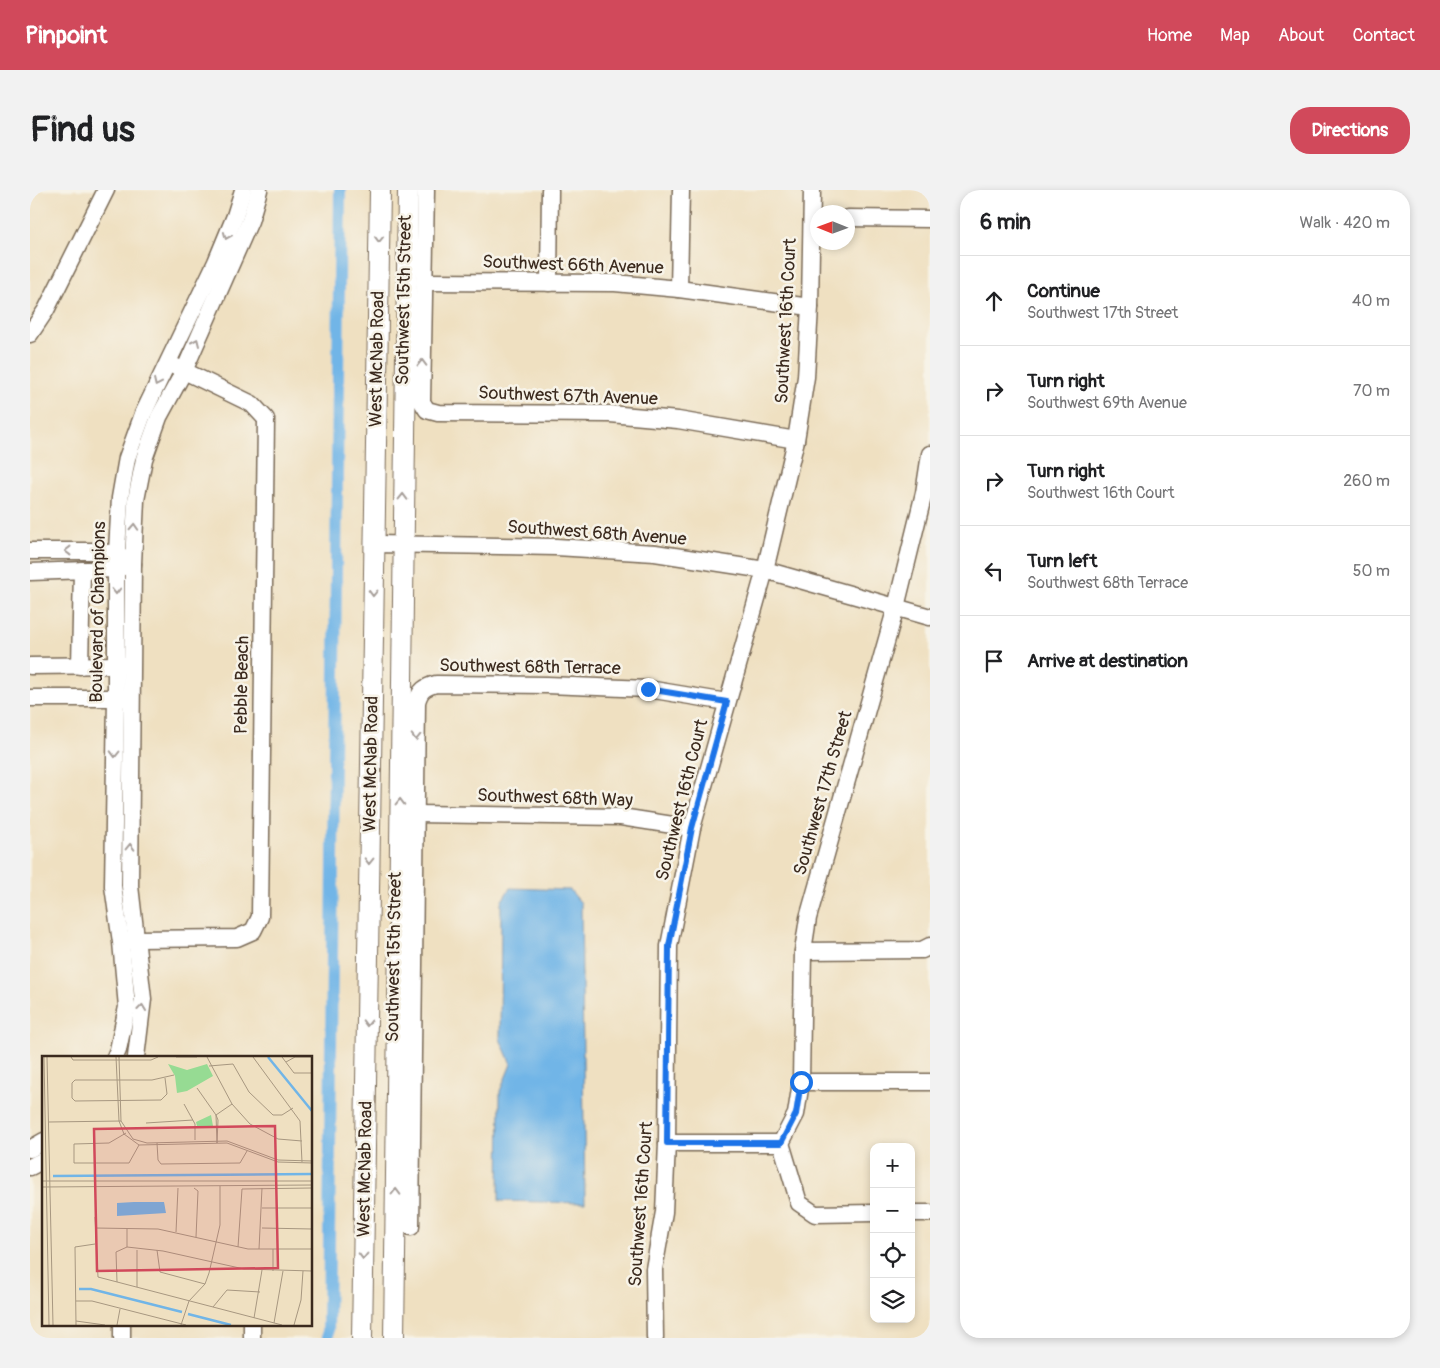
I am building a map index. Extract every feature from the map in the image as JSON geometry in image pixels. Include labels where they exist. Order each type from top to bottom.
[{"type":"main road","name":"West McNab Road","points":[[362,1338],[380,190]]},
{"type":"main road","name":"West McNab Road","points":[[394,1338],[402,546],[408,190]]},
{"type":"street","points":[[30,334],[46,310],[106,190]]},
{"type":"street","name":"Boulevard of Champions","points":[[139,1056],[143,999],[129,940],[113,886],[124,698],[124,665],[117,562],[120,498],[127,458],[143,414],[216,262],[235,216],[243,190]]},
{"type":"street","name":"Boulevard of Champions","points":[[124,665],[133,564],[136,500],[144,458],[158,417],[184,371],[250,221],[259,190]]},
{"type":"street","name":"Southwest 15th Street","points":[[426,190],[422,402],[427,410]]},
{"type":"street","points":[[549,283],[550,190]]},
{"type":"street","points":[[679,289],[681,190]]},
{"type":"street","name":"Southwest 16th Court","points":[[812,190],[813,205]]},
{"type":"street","points":[[855,218],[930,219]]},
{"type":"street","name":"Southwest 16th Court","points":[[655,1338],[654,1269],[664,1212],[667,1143],[669,946],[692,828],[765,570],[796,440],[806,377],[813,250]]},
{"type":"street","name":"Southwest 66th Avenue","points":[[424,282],[615,283],[679,289],[810,307]]},
{"type":"street","name":"Pebble Beach","points":[[129,940],[237,938],[253,931],[260,917],[266,419],[252,404],[167,362]]},
{"type":"street","name":"Southwest 67th Avenue","points":[[427,410],[438,413],[610,414],[678,420],[796,440]]},
{"type":"street","name":"Southwest 17th Street","points":[[781,1143],[796,1114],[801,1082],[803,951],[808,918],[896,607],[924,493],[930,454]]},
{"type":"street","name":"Southwest 68th Avenue","points":[[374,544],[402,546],[556,547],[655,553],[765,570],[930,617]]},
{"type":"street","points":[[30,551],[91,551],[117,562],[133,564]]},
{"type":"street","points":[[30,572],[82,570],[117,562]]},
{"type":"street","points":[[80,666],[82,570]]},
{"type":"street","points":[[30,666],[124,665]]},
{"type":"street","name":"Southwest 68th Terrace","points":[[422,689],[436,684],[547,685],[648,689],[727,702]]},
{"type":"street","name":"Southwest 15th Street","points":[[411,1227],[417,702],[422,689]]},
{"type":"street","points":[[30,698],[124,698]]},
{"type":"street","name":"Southwest 68th Way","points":[[415,814],[621,817],[692,828]]},
{"type":"street","name":"Boulevard of Champions","points":[[116,1054],[127,1008],[129,940]]},
{"type":"street","points":[[803,951],[922,950],[930,946]]},
{"type":"street","points":[[116,1054],[139,1056]]},
{"type":"street","points":[[801,1082],[930,1082]]},
{"type":"street","points":[[30,1149],[42,1142]]},
{"type":"street","points":[[667,1143],[781,1143],[798,1203],[815,1214],[870,1213]]},
{"type":"street","points":[[30,1168],[42,1161]]},
{"type":"street","points":[[915,1213],[930,1213]]},
{"type":"water","points":[[510,888],[570,890],[581,903],[585,1203],[499,1201],[500,1091],[511,1064],[500,1039],[501,902]]},
{"type":"waterway","points":[[328,1338],[340,190]]},
{"type":"route","points":[[648,689],[727,702],[692,828],[669,946],[667,1143],[781,1143],[796,1114],[801,1082]]}]
